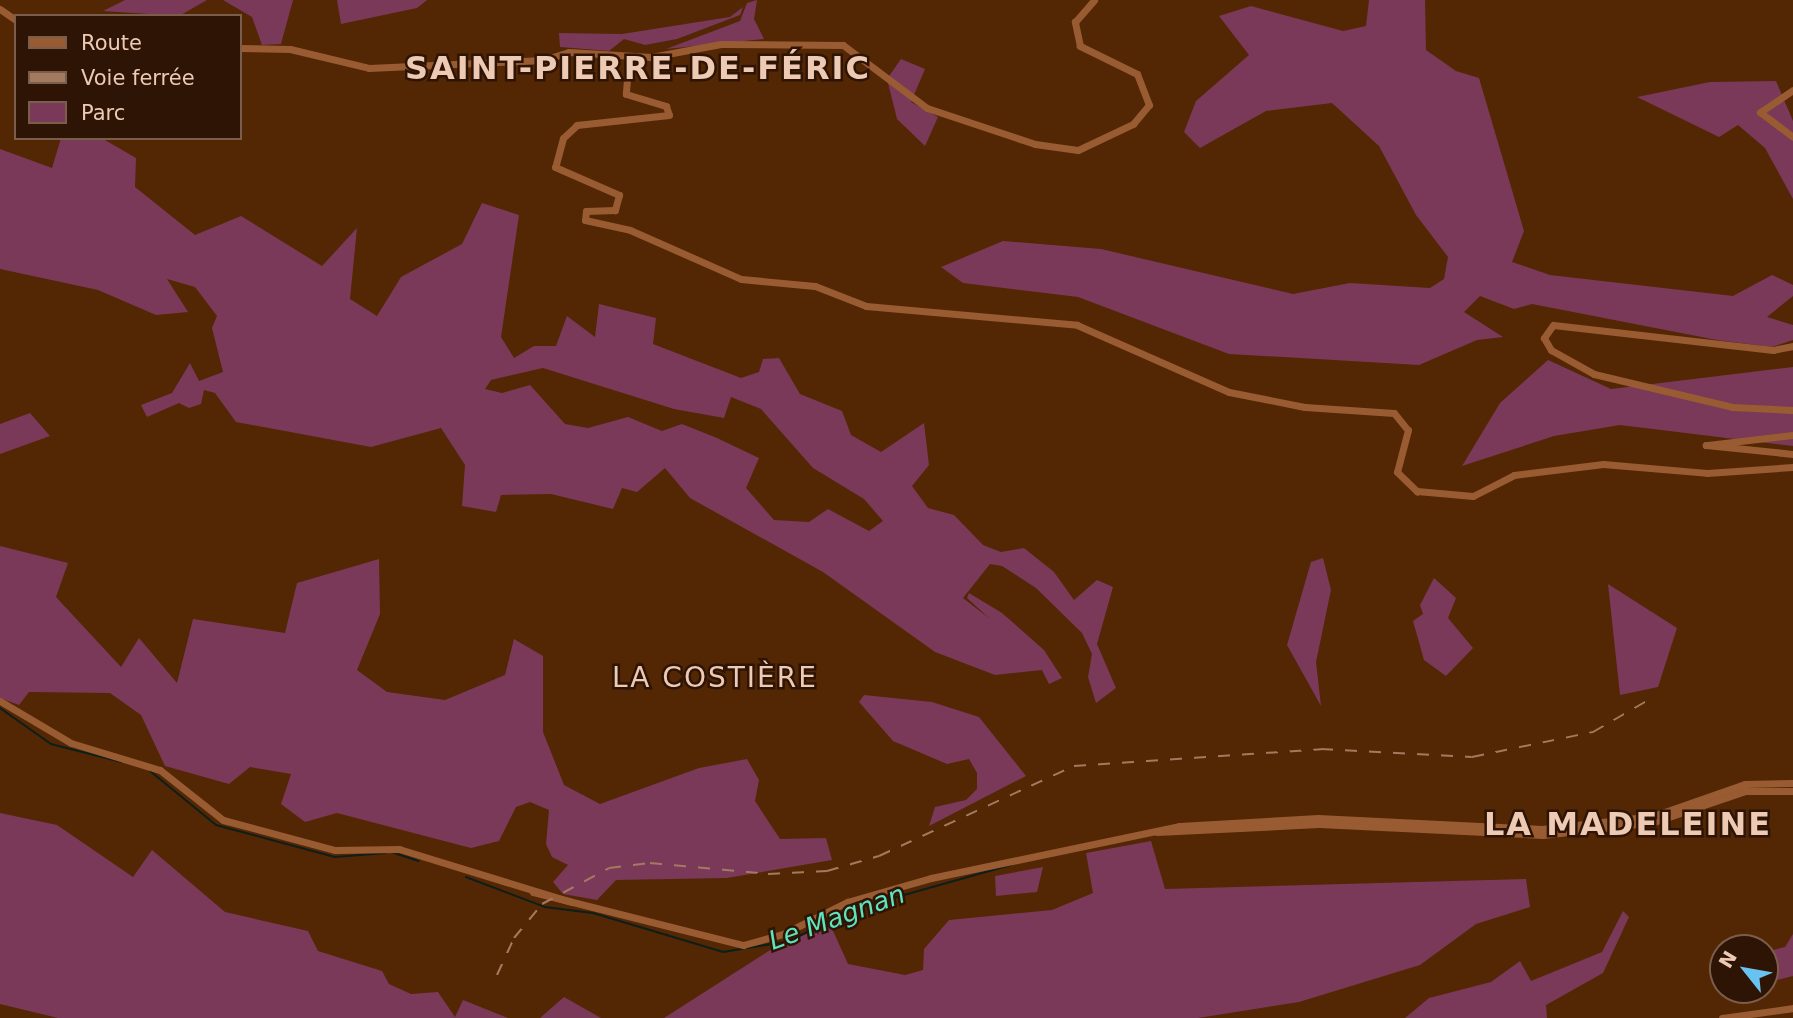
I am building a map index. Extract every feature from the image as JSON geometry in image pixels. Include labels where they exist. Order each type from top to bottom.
[{"type":"street","points":[[242,48],[290,49],[359,68],[488,64],[572,52],[629,57],[721,44],[844,45],[927,108],[1023,141],[1078,150],[1133,124],[1149,105],[1138,74],[1080,46],[1075,22],[1094,0]]},
{"type":"street","points":[[629,57],[626,94],[666,106],[669,115],[576,125],[563,138],[555,167],[619,195],[615,210],[586,211],[585,220],[630,230],[741,279],[815,286],[860,305],[1069,324],[1229,393],[1305,407],[1394,413],[1408,430],[1397,472],[1416,491],[1474,496],[1514,475],[1603,464],[1695,472],[1793,467]]},
{"type":"street","points":[[1793,90],[1760,112],[1793,137]]},
{"type":"street","points":[[1793,346],[1549,327],[1547,347],[1594,374],[1732,407],[1793,410]]},
{"type":"street","points":[[1793,435],[1706,445],[1793,454]]},
{"type":"street","points":[[0,701],[71,743],[155,767],[223,820],[334,850],[399,849],[533,892],[583,903],[715,942],[752,944],[892,888],[1042,850],[1157,832],[1299,818],[1542,829],[1653,816],[1745,784],[1793,783]]},
{"type":"street","points":[[1157,832],[1319,824],[1543,835],[1654,822],[1745,791],[1793,791]]},
{"type":"street","points":[[1722,1018],[1793,1008]]},
{"type":"green space","points":[[125,0],[207,0],[182,14],[103,11]]},
{"type":"green space","points":[[223,0],[293,0],[281,44],[262,45],[252,17]]},
{"type":"green space","points":[[337,0],[427,0],[417,8],[341,24]]},
{"type":"green space","points":[[757,0],[754,19],[764,39],[666,49],[740,21],[747,3]]},
{"type":"green space","points":[[1369,0],[1425,0],[1426,50],[1456,71],[1479,78],[1524,231],[1512,262],[1550,275],[1733,296],[1772,275],[1793,285],[1793,296],[1767,317],[1793,325],[1793,340],[1772,347],[1717,340],[1532,304],[1514,309],[1480,296],[1464,312],[1503,337],[1477,340],[1419,365],[1229,354],[1078,297],[963,283],[941,267],[1003,241],[1101,249],[1293,294],[1350,283],[1430,288],[1444,279],[1448,257],[1416,215],[1379,146],[1332,103],[1266,111],[1200,148],[1184,132],[1196,101],[1249,55],[1219,16],[1251,6],[1343,31],[1366,26]]},
{"type":"green space","points":[[743,7],[740,15],[677,39],[645,45],[624,39],[609,51],[560,47],[559,33],[622,34],[730,17]]},
{"type":"green space","points":[[901,59],[925,69],[911,102],[938,117],[925,146],[897,119],[887,79]]},
{"type":"green space","points":[[1776,81],[1793,121],[1793,199],[1765,148],[1738,125],[1719,137],[1637,97],[1710,82]]},
{"type":"green space","points":[[60,140],[105,140],[136,158],[135,187],[195,235],[241,216],[322,266],[357,228],[350,299],[377,316],[401,277],[462,244],[482,203],[519,215],[501,337],[514,358],[534,346],[556,346],[567,316],[595,337],[599,304],[656,318],[653,344],[741,378],[759,372],[763,359],[779,358],[800,394],[842,411],[851,435],[881,452],[924,423],[929,465],[912,486],[928,508],[954,515],[983,545],[1001,552],[1024,548],[1054,572],[1074,600],[1097,580],[1113,587],[1097,644],[1116,688],[1096,703],[1088,677],[1092,654],[1082,633],[1036,588],[1002,566],[990,564],[963,598],[990,619],[967,598],[969,593],[1002,613],[1044,650],[1062,678],[1049,684],[1042,670],[995,675],[935,652],[823,572],[690,498],[665,468],[637,492],[622,488],[613,509],[551,494],[501,495],[496,512],[462,506],[465,465],[441,428],[371,447],[236,422],[215,393],[204,390],[201,404],[189,408],[179,403],[147,417],[141,405],[172,393],[190,363],[199,381],[223,372],[212,328],[217,316],[195,287],[167,279],[188,312],[156,315],[98,290],[0,269],[0,149],[52,168]],"holes":[[[543,368],[674,409],[724,418],[731,397],[761,409],[813,468],[864,499],[883,521],[869,531],[828,509],[809,522],[774,520],[746,488],[759,458],[717,438],[682,424],[662,431],[628,417],[588,428],[565,424],[530,385],[502,393],[485,389],[491,380]]]},
{"type":"green space","points":[[1548,360],[1611,389],[1793,367],[1793,446],[1620,425],[1554,436],[1462,466],[1500,403]]},
{"type":"green space","points":[[30,413],[50,436],[0,454],[0,424]]},
{"type":"green space","points":[[0,546],[68,563],[56,597],[121,667],[139,638],[177,683],[193,619],[285,633],[297,583],[379,559],[380,614],[357,670],[387,692],[445,700],[505,675],[514,639],[543,656],[543,732],[564,785],[600,804],[699,768],[747,759],[759,780],[755,801],[780,839],[826,838],[832,860],[727,878],[616,880],[597,900],[563,894],[553,882],[568,865],[552,857],[546,844],[549,810],[530,802],[516,807],[499,841],[471,848],[337,813],[305,822],[281,804],[291,774],[250,767],[229,784],[165,766],[141,715],[110,693],[29,692],[19,705],[0,698]]},
{"type":"green space","points":[[1323,558],[1331,590],[1316,662],[1321,706],[1287,645],[1311,562]]},
{"type":"green space","points":[[1434,578],[1456,598],[1448,618],[1473,648],[1446,676],[1424,660],[1413,621],[1423,614],[1420,605]]},
{"type":"green space","points":[[1608,584],[1677,628],[1658,687],[1620,695]]},
{"type":"green space","points":[[864,695],[932,702],[979,717],[1026,776],[929,826],[935,807],[966,800],[977,789],[977,773],[969,759],[947,764],[893,741],[859,702]]},
{"type":"green space","points":[[0,813],[57,825],[133,877],[152,850],[225,912],[308,931],[318,951],[382,971],[389,984],[411,994],[438,992],[455,1017],[463,1000],[508,1018],[58,1018],[0,1004]]},
{"type":"green space","points":[[1151,841],[1165,889],[1526,879],[1530,907],[1476,924],[1420,965],[1299,1002],[1198,1018],[664,1018],[775,947],[830,924],[848,964],[905,975],[923,970],[924,949],[949,920],[1052,910],[1093,893],[1086,853]]},
{"type":"green space","points":[[1043,867],[1037,892],[996,896],[995,876]]},
{"type":"green space","points":[[1623,911],[1629,917],[1603,973],[1546,1005],[1547,1018],[1405,1018],[1429,998],[1491,982],[1520,961],[1531,981],[1602,952]]},
{"type":"green space","points":[[1793,934],[1793,976],[1779,980],[1779,948],[1785,947]]},
{"type":"green space","points":[[564,997],[601,1018],[540,1018]]},
{"type":"waterway","name":"Le Magnan","points":[[0,708],[51,744],[121,762]]},
{"type":"waterway","name":"Le Magnan","points":[[150,771],[216,825],[335,857],[386,853]]},
{"type":"waterway","name":"Le Magnan","points":[[391,852],[419,861]]},
{"type":"waterway","name":"Le Magnan","points":[[466,877],[545,907],[593,913],[723,952],[790,941],[847,911],[1011,865]]},
{"type":"railway","points":[[497,975],[514,938],[542,904],[609,868],[650,863],[768,874],[827,871],[879,856],[1074,766],[1321,749],[1472,757],[1593,732],[1652,698]]},
{"type":"district","name":"SAINT-PIERRE-DE-FÉRIC","points":[[638,68]]},
{"type":"district","name":"LA COSTIÈRE","points":[[715,678]]},
{"type":"district","name":"LA MADELEINE","points":[[1628,824]]}]
